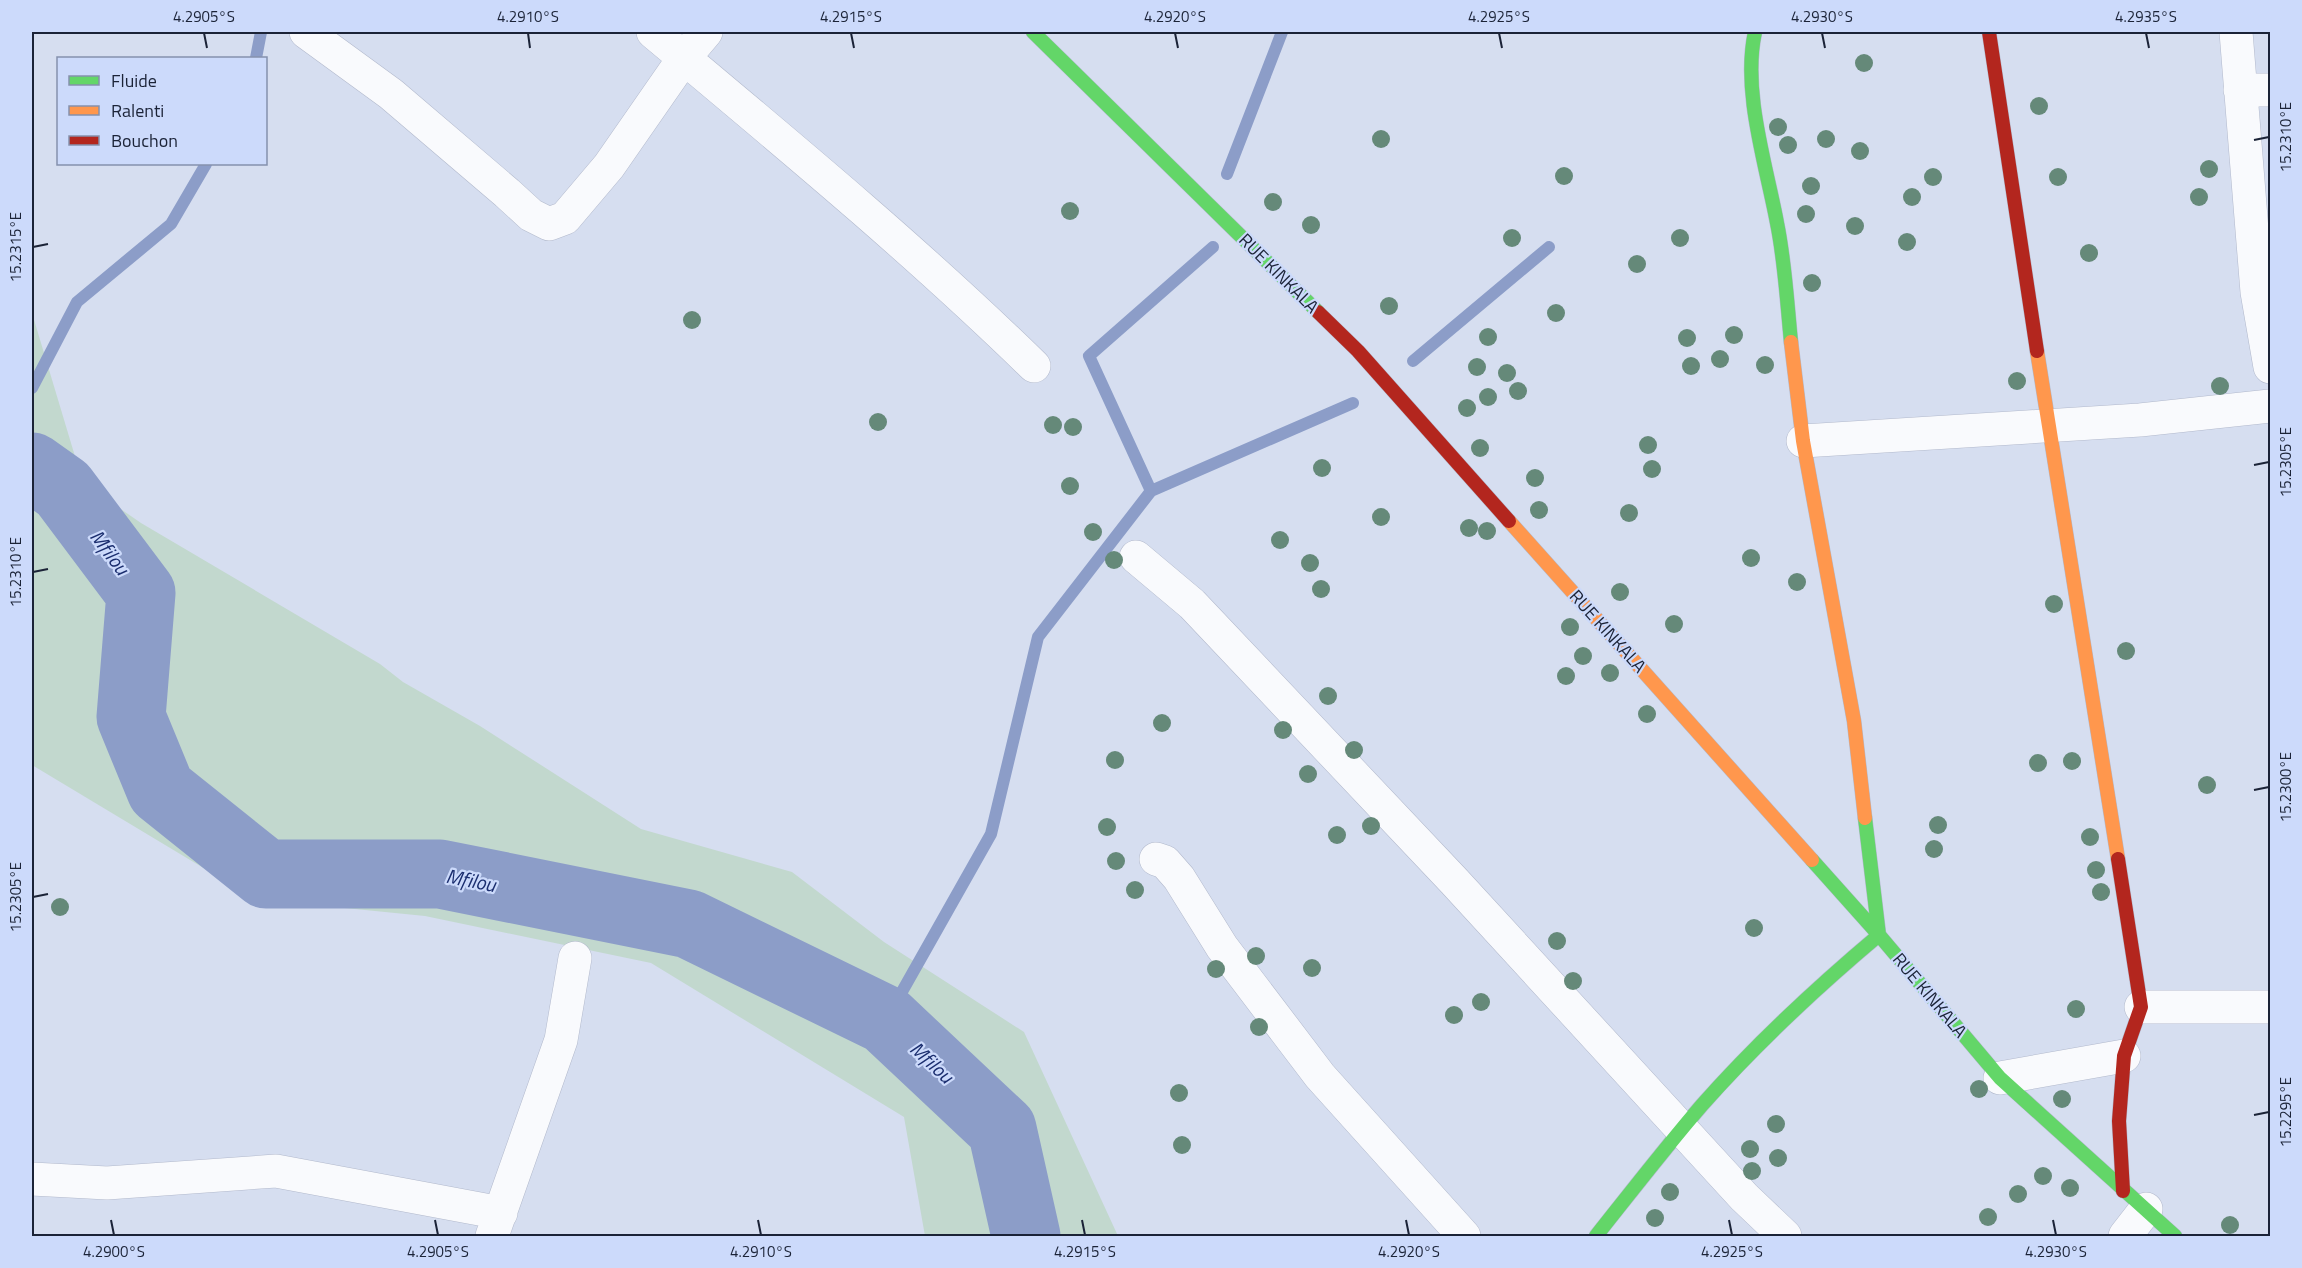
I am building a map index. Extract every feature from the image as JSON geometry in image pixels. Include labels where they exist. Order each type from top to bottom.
[{"type":"street","points":[[306,32],[391,94],[531,215],[549,224],[565,219],[609,166],[684,58],[706,32]]},
{"type":"street","points":[[653,32],[961,296],[1034,366]]},
{"type":"street","name":"RUE KINKALA","points":[[1033,32],[1358,351],[1879,935],[2000,1078],[2175,1236]]},
{"type":"street","points":[[1596,1236],[1681,1129],[1737,1069],[1835,971],[1879,935],[1854,721],[1803,441],[1778,226],[1754,110],[1752,46],[1755,32]]},
{"type":"street","points":[[1989,32],[2048,427],[2101,745],[2141,1007],[2124,1056],[2119,1121],[2135,1200],[2126,1236]]},
{"type":"street","points":[[2236,32],[2255,90],[2257,292],[2271,367]]},
{"type":"street","points":[[1803,441],[2048,427],[2271,406]]},
{"type":"street","points":[[1136,557],[1192,604],[1454,881],[1744,1197],[1785,1236]]},
{"type":"street","points":[[1156,859],[1165,862],[1179,878],[1222,947],[1320,1076],[1464,1236]]},
{"type":"street","points":[[32,1179],[107,1183],[276,1171],[496,1225],[561,1040],[575,958]]},
{"type":"street","points":[[2141,1007],[2271,1007]]},
{"type":"street","points":[[2000,1078],[2124,1056]]},
{"type":"green space","points":[[32,313],[83,483],[141,523],[380,664],[403,682],[480,726],[641,829],[792,872],[884,942],[1024,1032],[1118,1236],[925,1236],[904,1117],[651,963],[425,916],[255,899],[32,765]]},
{"type":"waterway","points":[[256,57],[261,32]]},
{"type":"waterway","points":[[1227,174],[1282,32]]},
{"type":"waterway","points":[[32,388],[77,302],[171,224],[205,165]]},
{"type":"waterway","points":[[886,1020],[991,834],[1038,637],[1151,491],[1089,356],[1213,247]]},
{"type":"waterway","points":[[1413,361],[1549,247]]},
{"type":"waterway","points":[[1151,491],[1353,403]]},
{"type":"waterway","name":"Mfilou","points":[[32,467],[63,489],[141,593],[131,717],[161,790],[266,874],[440,874],[689,924],[886,1020],[1002,1129],[1026,1236]]},
{"type":"traffic: fast","points":[[1033,32],[1318,312]]},
{"type":"traffic: fast","points":[[1755,32],[1751,78],[1753,103],[1780,238],[1791,342]]},
{"type":"traffic: fast","points":[[1596,1236],[1675,1137],[1723,1082],[1787,1017],[1879,935],[1865,818]]},
{"type":"traffic: fast","points":[[1812,860],[2000,1078],[2175,1236]]},
{"type":"traffic: slow","points":[[1791,342],[1803,441],[1854,721],[1865,818]]},
{"type":"traffic: slow","points":[[2037,351],[2118,859]]},
{"type":"traffic: slow","points":[[1509,521],[1812,860]]},
{"type":"traffic: jam","points":[[1989,32],[2037,351]]},
{"type":"traffic: jam","points":[[1318,312],[1358,351],[1509,521]]},
{"type":"traffic: jam","points":[[2118,859],[2141,1007],[2124,1056],[2119,1121],[2123,1191]]}]
